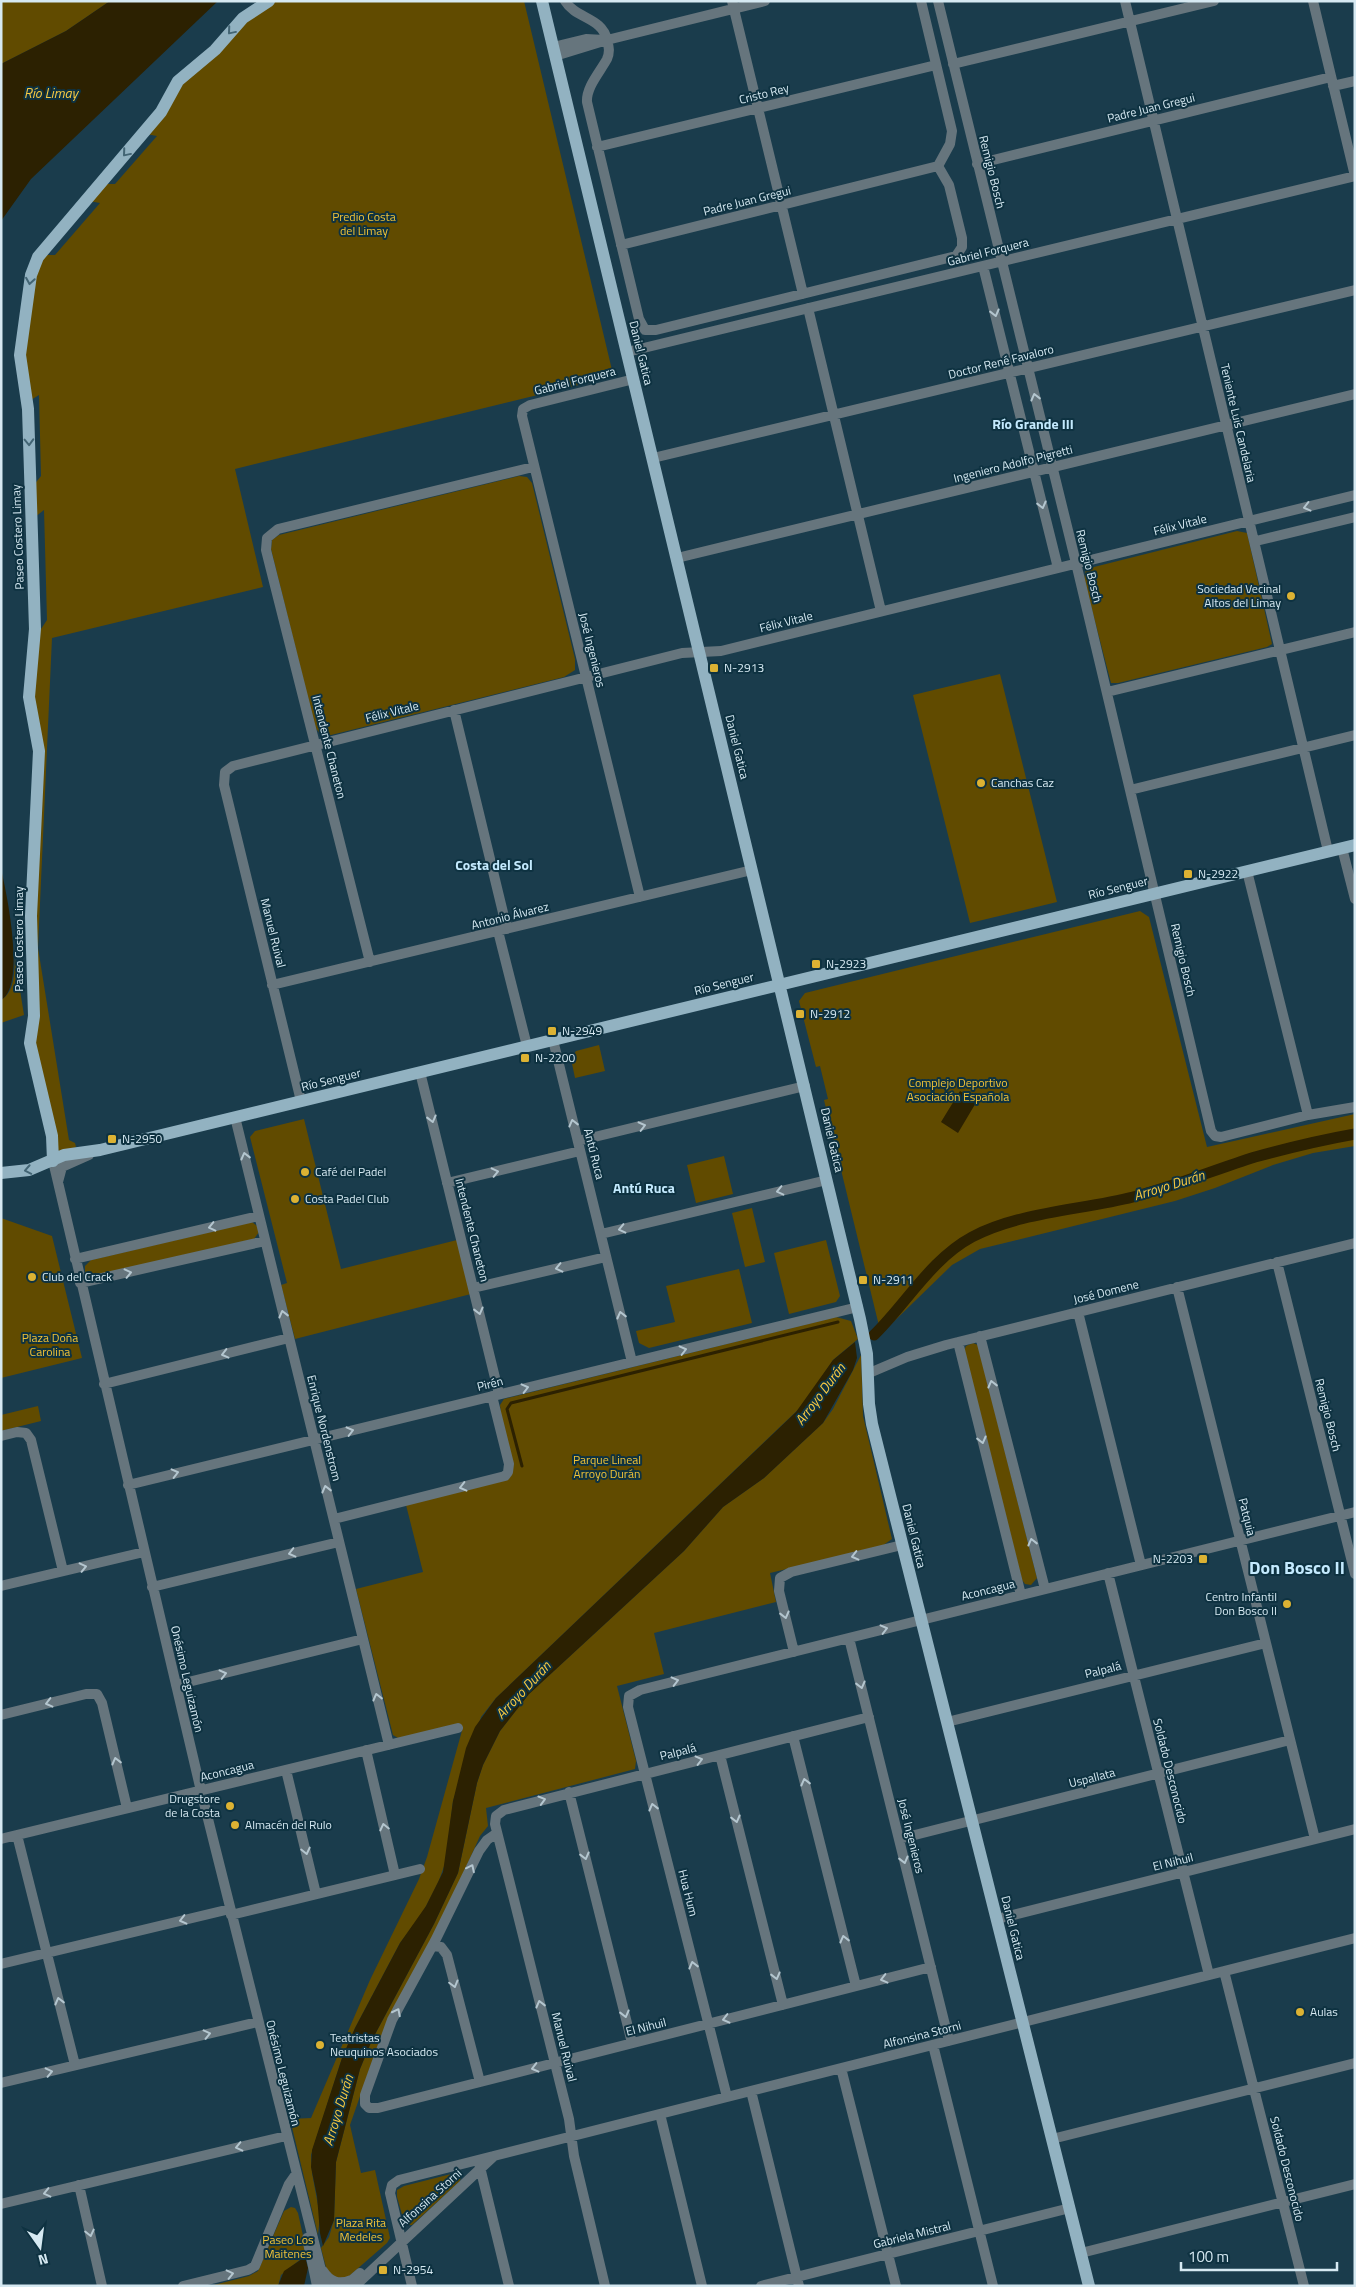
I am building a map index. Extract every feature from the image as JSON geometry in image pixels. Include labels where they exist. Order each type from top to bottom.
[{"type":"main road","name":"Paseo Costero Limay","points":[[53,1161],[52,1136],[30,1043],[34,1021],[31,916],[39,751],[29,696],[35,629],[28,409],[20,354],[31,275],[38,257],[161,112],[178,81],[215,50],[243,18],[269,1]]},
{"type":"main road","name":"Daniel Gatica","points":[[542,1],[858,1307],[866,1354],[872,1424],[1090,2286]]},
{"type":"main road","name":"Río Senguer","points":[[1,1172],[30,1170],[70,1153],[100,1150],[1348,846]]},
{"type":"street","points":[[565,1],[571,8],[600,25],[607,40]]},
{"type":"street","points":[[554,51],[586,39],[607,40],[733,5],[765,1]]},
{"type":"street","points":[[921,1],[952,136],[938,166]]},
{"type":"street","name":"Remigio Bosch","points":[[938,1],[1076,563],[1210,1128],[1215,1136],[1221,1137],[1308,1115]]},
{"type":"street","name":"Teniente Luis Candelaria","points":[[1124,1],[1249,521],[1256,541],[1328,851]]},
{"type":"street","points":[[953,64],[1214,1]]},
{"type":"street","points":[[1313,1],[1355,176]]},
{"type":"street","points":[[733,5],[803,294]]},
{"type":"street","name":"Daniel Gatica","points":[[607,40],[608,56],[587,98],[639,319],[645,330]]},
{"type":"street","name":"Cristo Rey","points":[[598,147],[936,65]]},
{"type":"street","name":"Padre Juan Gregui","points":[[977,164],[1153,120],[1332,82],[1355,81]]},
{"type":"street","name":"Padre Juan Gregui","points":[[621,245],[938,166]]},
{"type":"street","name":"Gabriel Forquera","points":[[645,330],[656,330],[949,259],[961,250],[962,238],[949,185],[938,166]]},
{"type":"street","name":"Gabriel Forquera","points":[[627,352],[1355,176]]},
{"type":"street","points":[[983,266],[1058,568]]},
{"type":"street","name":"Doctor René Favaloro","points":[[653,458],[1355,290]]},
{"type":"street","points":[[808,308],[881,611]]},
{"type":"street","name":"Gabriel Forquera","points":[[524,409],[530,405],[634,379]]},
{"type":"street","name":"Ingeniero Adolfo Pigretti","points":[[677,558],[1355,394]]},
{"type":"street","name":"José Ingenieros","points":[[524,409],[522,420],[533,467],[640,897]]},
{"type":"street","name":"Intendente Chaneton","points":[[370,962],[266,550],[267,538],[278,529],[533,467]]},
{"type":"street","name":"Félix Vitale","points":[[225,772],[238,764],[682,653],[721,651],[1355,495]]},
{"type":"street","points":[[1256,541],[1355,517]]},
{"type":"street","points":[[1107,692],[1355,632]]},
{"type":"street","points":[[454,710],[527,1046]]},
{"type":"street","points":[[1130,790],[1355,735]]},
{"type":"street","name":"Manuel Ruival","points":[[225,772],[224,785],[300,1101]]},
{"type":"street","points":[[1348,846],[1355,899]]},
{"type":"street","name":"Antonio Álvarez","points":[[272,986],[752,870]]},
{"type":"street","points":[[1247,871],[1308,1115],[1355,1107]]},
{"type":"street","name":"Antú Ruca","points":[[553,1040],[632,1362]]},
{"type":"street","name":"Intendente Chaneton","points":[[334,1519],[496,1479],[508,1472],[508,1460],[496,1395],[473,1288],[420,1072]]},
{"type":"street","points":[[447,1183],[805,1086]]},
{"type":"street","name":"Enrique Nordenstrom","points":[[235,1117],[389,1745]]},
{"type":"street","name":"Río Senguer","points":[[58,1188],[62,1167],[100,1150]]},
{"type":"street","name":"Onésimo Leguizamón","points":[[53,1161],[80,1283],[201,1791],[325,2286]]},
{"type":"street","points":[[601,1234],[827,1180]]},
{"type":"street","points":[[75,1259],[259,1216]]},
{"type":"street","points":[[80,1283],[266,1241]]},
{"type":"street","name":"José Domene","points":[[867,1374],[906,1357],[980,1336],[1355,1243]]},
{"type":"street","points":[[473,1288],[606,1257]]},
{"type":"street","name":"Remigio Bosch","points":[[1277,1262],[1355,1574]]},
{"type":"street","name":"Patquia","points":[[1177,1287],[1315,1839]]},
{"type":"street","name":"Pirén","points":[[128,1485],[858,1307]]},
{"type":"street","points":[[1078,1312],[1141,1565]]},
{"type":"street","points":[[980,1336],[1044,1589]]},
{"type":"street","points":[[104,1384],[289,1338]]},
{"type":"street","points":[[958,1342],[1021,1595]]},
{"type":"street","points":[[1,1436],[17,1432],[26,1433],[31,1440],[63,1571]]},
{"type":"street","name":"Aconcagua","points":[[629,1696],[640,1690],[1355,1512]]},
{"type":"street","points":[[152,1587],[339,1542]]},
{"type":"street","points":[[794,1652],[778,1586],[780,1578],[791,1572],[902,1545]]},
{"type":"street","points":[[1,1586],[144,1552]]},
{"type":"street","name":"Soldado Desconocido","points":[[1108,1574],[1209,1975]]},
{"type":"street","name":"José Ingenieros","points":[[849,1638],[949,2041]]},
{"type":"street","points":[[176,1685],[363,1639]]},
{"type":"street","name":"Palpalá","points":[[947,1722],[1266,1643]]},
{"type":"street","points":[[1,1715],[86,1694],[97,1694],[102,1703],[127,1808]]},
{"type":"street","name":"Hua Hum","points":[[629,1696],[628,1708],[727,2097]]},
{"type":"street","name":"Palpalá","points":[[496,1816],[504,1810],[569,1792],[869,1717]]},
{"type":"street","name":"Aconcagua","points":[[1,1839],[458,1728]]},
{"type":"street","points":[[793,1736],[856,1986]]},
{"type":"street","name":"Uspallata","points":[[899,1839],[1290,1740]]},
{"type":"street","points":[[366,1750],[395,1875]]},
{"type":"street","points":[[720,1755],[783,2005]]},
{"type":"street","points":[[286,1770],[316,1894]]},
{"type":"street","points":[[569,1792],[632,2043]]},
{"type":"street","name":"Manuel Ruival","points":[[496,1816],[494,1821],[569,2118],[574,2156],[605,2286]]},
{"type":"street","name":"El Nihuil","points":[[997,1919],[1355,1830]]},
{"type":"street","points":[[480,2082],[447,1955],[441,1947],[433,1946],[479,1851],[487,1840],[497,1833]]},
{"type":"street","points":[[18,1835],[75,2065]]},
{"type":"street","points":[[1,1964],[420,1869]]},
{"type":"street","name":"Alfonsina Storni","points":[[351,2284],[382,2259],[479,2165],[495,2156],[1355,1938]]},
{"type":"street","name":"El Nihuil","points":[[433,1946],[387,2033],[365,2095],[366,2107],[375,2109],[931,1967]]},
{"type":"street","name":"Soldado Desconocido","points":[[1224,1971],[1304,2286]]},
{"type":"street","points":[[1,2083],[258,2022]]},
{"type":"street","points":[[933,2045],[993,2286]]},
{"type":"street","points":[[1052,2139],[1355,2063]]},
{"type":"street","points":[[841,2068],[896,2286]]},
{"type":"street","points":[[751,2091],[798,2281]]},
{"type":"street","points":[[660,2114],[702,2286]]},
{"type":"street","points":[[1,2204],[286,2136]]},
{"type":"street","points":[[479,2165],[509,2286]]},
{"type":"street","name":"Alfonsina Storni","points":[[401,2241],[391,2198],[392,2185],[404,2178],[479,2165]]},
{"type":"street","points":[[183,2286],[248,2270],[255,2266],[289,2184],[296,2174]]},
{"type":"street","points":[[1081,2253],[1355,2184]]},
{"type":"street","points":[[79,2185],[102,2286]]},
{"type":"street","name":"Onésimo Leguizamón","points":[[303,2203],[305,2225],[317,2286]]},
{"type":"street","name":"Gabriela Mistral","points":[[761,2286],[798,2281],[888,2254],[1070,2208]]},
{"type":"street","points":[[401,2241],[412,2286]]},
{"type":"street","points":[[322,2269],[326,2276],[336,2282],[351,2284]]},
{"type":"green space","points":[[1,1],[110,1],[66,31],[1,64]]},
{"type":"green space","name":"Predio Costa del Limay","points":[[274,1],[524,1],[612,370],[607,378],[235,469],[263,587],[52,638],[38,948],[69,1140],[75,1143],[76,1147],[59,1153],[35,1040],[38,1022],[32,698],[39,632],[47,620],[44,510],[35,517],[33,486],[41,476],[39,395],[31,400],[24,362],[34,272],[44,255],[55,255],[100,203],[89,201],[104,184],[115,184],[157,136],[146,134],[173,93],[239,25]]},
{"type":"green space","points":[[519,476],[527,477],[532,483],[575,659],[575,670],[564,677],[331,735],[320,734],[315,727],[271,549],[272,540],[279,535]]},
{"type":"green space","points":[[1237,531],[1247,533],[1272,644],[1267,647],[1118,683],[1111,683],[1084,579],[1086,569]]},
{"type":"green space","name":"Canchas Caz","points":[[1000,674],[1057,902],[970,923],[913,695]]},
{"type":"green space","name":"Complejo Deportivo Asociación Española","points":[[1140,911],[1149,917],[1207,1147],[1355,1114],[1355,1146],[1313,1153],[1273,1165],[1215,1188],[1175,1201],[980,1249],[952,1265],[881,1334],[824,1100],[828,1099],[820,1066],[816,1067],[799,1001],[805,993]]},
{"type":"green space","points":[[15,959],[24,1015],[1,1023],[1,1000],[6,996],[11,987]]},
{"type":"green space","points":[[599,1045],[605,1071],[575,1078],[571,1059],[576,1051]]},
{"type":"green space","points":[[304,1119],[341,1269],[457,1240],[471,1294],[295,1339],[281,1285],[287,1283],[250,1137],[255,1131]]},
{"type":"green space","points":[[724,1156],[733,1194],[696,1203],[687,1165]]},
{"type":"green space","points":[[752,1208],[765,1262],[745,1267],[732,1213]]},
{"type":"green space","name":"Club del Crack","points":[[1,1218],[52,1236],[82,1358],[1,1378]]},
{"type":"green space","points":[[252,1222],[257,1226],[259,1232],[254,1239],[89,1277],[85,1272],[85,1266],[91,1260]]},
{"type":"green space","points":[[826,1240],[840,1296],[836,1302],[789,1314],[774,1253]]},
{"type":"green space","points":[[739,1269],[752,1323],[649,1348],[639,1343],[636,1331],[675,1322],[666,1286]]},
{"type":"green space","name":"Parque Lineal Arroyo Durán","points":[[836,1317],[851,1321],[858,1339],[833,1360],[804,1404],[496,1698],[481,1717],[453,1801],[446,1861],[438,1883],[422,1914],[400,1943],[355,2028],[342,2058],[311,2155],[312,2173],[320,2216],[318,2235],[290,2119],[311,2118],[370,1980],[419,1879],[427,1857],[463,1727],[398,1738],[393,1735],[356,1589],[423,1572],[406,1505],[508,1478],[500,1405],[504,1399]]},
{"type":"green space","points":[[973,1343],[978,1345],[1037,1578],[1031,1585],[1025,1584],[1022,1580],[964,1351],[966,1346]]},
{"type":"green space","points":[[861,1355],[863,1416],[892,1539],[882,1546],[770,1573],[776,1602],[654,1633],[664,1674],[617,1686],[636,1761],[635,1769],[486,1808],[488,1826],[480,1836],[440,1925],[380,2039],[350,2125],[361,2173],[375,2170],[390,2238],[387,2243],[348,2277],[336,2279],[327,2271],[321,2248],[329,2237],[334,2220],[336,2162],[360,2069],[372,2040],[434,1924],[458,1873],[477,1783],[483,1765],[500,1731],[529,1694],[684,1551],[723,1507],[764,1478],[823,1423],[833,1409]]},
{"type":"green space","points":[[38,1406],[41,1421],[1,1431],[1,1415]]},
{"type":"green space","name":"Plaza Rita Medeles","points":[[455,2173],[461,2175],[460,2181],[412,2225],[405,2225],[397,2197],[397,2190],[404,2186]]},
{"type":"green space","name":"Paseo Los Maitenes","points":[[291,2207],[295,2208],[298,2213],[307,2254],[281,2275],[278,2286],[210,2286],[249,2276],[258,2271],[284,2211]]},
{"type":"water","name":"Río Limay","points":[[110,1],[218,1],[31,179],[1,221],[1,64],[66,31]]},
{"type":"water","points":[[1,869],[10,918],[14,959],[8,991],[1,1000]]},
{"type":"water","points":[[960,1091],[977,1101],[958,1133],[941,1122]]},
{"type":"water","points":[[855,1342],[857,1358],[853,1370],[823,1423],[764,1478],[723,1507],[684,1551],[529,1694],[500,1731],[483,1765],[477,1783],[458,1873],[434,1924],[372,2040],[360,2069],[336,2162],[334,2220],[323,2246],[317,2196],[311,2167],[312,2150],[342,2058],[355,2028],[400,1943],[426,1906],[443,1872],[453,1801],[466,1748],[475,1727],[496,1698],[796,1412],[833,1360]]},
{"type":"water","points":[[305,2257],[308,2268],[304,2286],[278,2286],[284,2271]]},
{"type":"waterway","name":"Arroyo Durán","points":[[874,1335],[944,1257],[957,1246],[990,1229],[1051,1212],[1133,1197],[1255,1157],[1355,1134]]},
{"type":"waterway","points":[[522,1466],[507,1409],[511,1403],[838,1322]]},
{"type":"place","name":"Sociedad Vecinal Altos del Limay","points":[[1291,596]]},
{"type":"place","name":"N-2913","points":[[714,668]]},
{"type":"place","name":"Canchas Caz","points":[[981,783]]},
{"type":"place","name":"N-2922","points":[[1188,874]]},
{"type":"place","name":"N-2923","points":[[816,964]]},
{"type":"place","name":"N-2912","points":[[800,1014]]},
{"type":"place","name":"N-2949","points":[[552,1031]]},
{"type":"place","name":"N-2200","points":[[525,1058]]},
{"type":"place","name":"N-2950","points":[[112,1139]]},
{"type":"place","name":"Café del Padel","points":[[305,1172]]},
{"type":"place","name":"Costa Padel Club","points":[[295,1199]]},
{"type":"place","name":"Club del Crack","points":[[32,1277]]},
{"type":"place","name":"N-2911","points":[[863,1280]]},
{"type":"place","name":"N-2203","points":[[1203,1559]]},
{"type":"place","name":"Centro Infantil Don Bosco II","points":[[1287,1604]]},
{"type":"place","name":"Drugstore de la Costa","points":[[230,1806]]},
{"type":"place","name":"Almacén del Rulo","points":[[235,1825]]},
{"type":"place","name":"Aulas","points":[[1300,2012]]},
{"type":"place","name":"Teatristas Neuquinos Asociados","points":[[320,2045]]},
{"type":"place","name":"N-2954","points":[[383,2270]]},
{"type":"district","name":"Río Grande III","points":[[1033,424]]},
{"type":"district","name":"Costa del Sol","points":[[494,865]]},
{"type":"district","name":"Antú Ruca","points":[[644,1188]]},
{"type":"district","name":"Don Bosco II","points":[[1297,1568]]},
{"type":"park label","name":"Plaza Doña Carolina","points":[[50,1345]]}]
